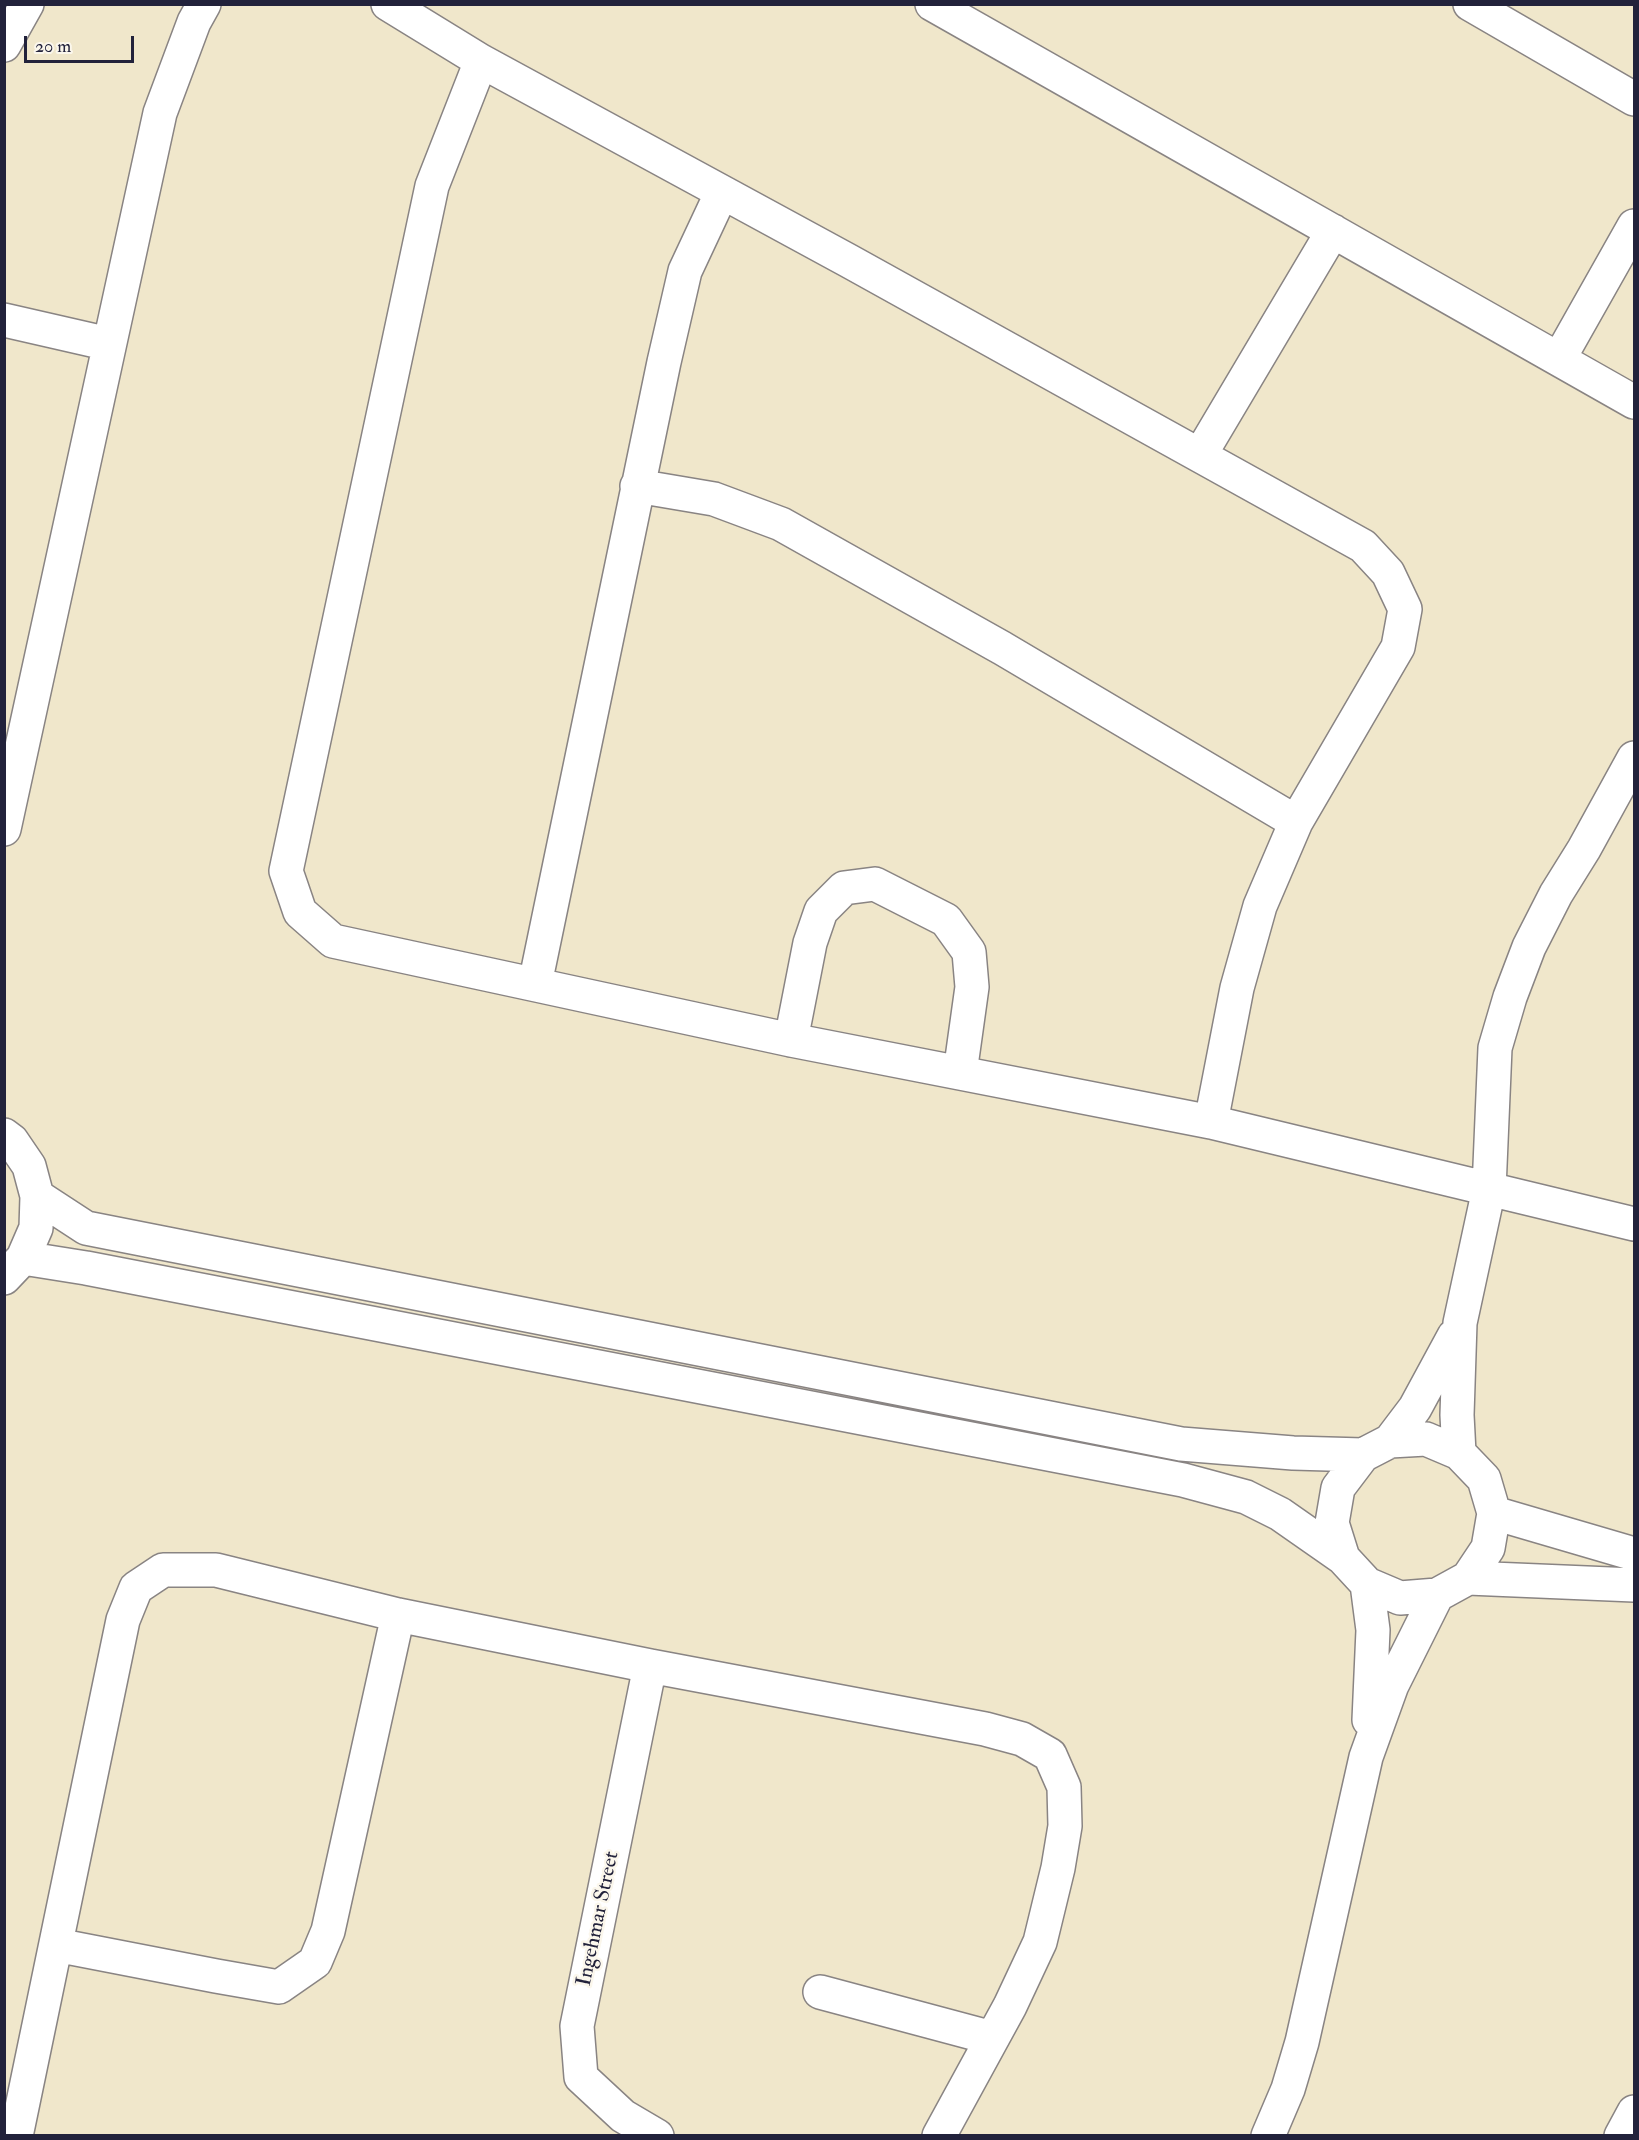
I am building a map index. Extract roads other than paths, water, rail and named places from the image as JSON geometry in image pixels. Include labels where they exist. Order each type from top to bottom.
[{"type":"street","points":[[4,45],[27,4]]},
{"type":"street","points":[[4,829],[160,113],[194,22],[204,4]]},
{"type":"street","points":[[388,4],[481,61],[1200,454],[1363,546],[1388,573],[1405,609],[1398,646],[1296,822],[1260,906],[1237,988],[1211,1122]]},
{"type":"street","points":[[932,4],[1635,402]]},
{"type":"street","points":[[1470,4],[1635,99]]},
{"type":"street","points":[[481,61],[432,186],[286,872],[300,912],[333,941],[791,1040],[1211,1122],[1635,1224]]},
{"type":"street","points":[[535,984],[685,271],[722,192]]},
{"type":"street","points":[[1559,359],[1635,226]]},
{"type":"street","points":[[1200,454],[1333,231]]},
{"type":"street","points":[[4,320],[109,344]]},
{"type":"street","points":[[638,486],[714,499],[781,524],[1002,648],[1296,822]]},
{"type":"street","points":[[1459,1453],[1457,1415],[1460,1323],[1489,1189],[1495,1047],[1510,997],[1529,947],[1556,894],[1635,758]]},
{"type":"street","points":[[791,1040],[810,944],[821,911],[844,888],[875,884],[946,920],[969,952],[972,987],[960,1073]]},
{"type":"street","points":[[4,1135],[12,1140],[29,1166],[37,1196],[36,1228],[14,1268],[86,1268],[1183,1480],[1246,1497],[1280,1514],[1343,1558],[1367,1584],[1401,1598],[1437,1595],[1468,1578],[1488,1548],[1494,1513],[1484,1479],[1459,1453],[1426,1439],[1377,1448],[1293,1453],[1181,1444],[86,1228],[37,1196]]},
{"type":"street","points":[[1343,1558],[1332,1524],[1338,1488],[1421,1398],[1460,1323]]},
{"type":"street","points":[[1494,1513],[1635,1554]]},
{"type":"street","points":[[16,2136],[123,1620],[136,1588],[163,1570],[216,1569],[398,1615],[650,1666],[985,1729],[1022,1739],[1050,1755],[1064,1787],[1065,1826],[1058,1868],[1040,1942],[939,2136]]},
{"type":"street","points":[[1468,1578],[1635,1585]]},
{"type":"street","points":[[1366,1757],[1372,1677],[1372,1630],[1367,1584]]},
{"type":"street","points":[[1268,2136],[1288,2089],[1302,2042],[1366,1757],[1392,1685],[1437,1595]]},
{"type":"street","points":[[56,1945],[279,1987],[315,1962],[328,1931],[398,1615]]},
{"type":"street","name":"Ingehmar Street","points":[[650,1666],[577,2026],[581,2077],[623,2116],[657,2136]]},
{"type":"street","points":[[820,1992],[992,2038]]},
{"type":"street","points":[[1621,2136],[1635,2112]]}]
